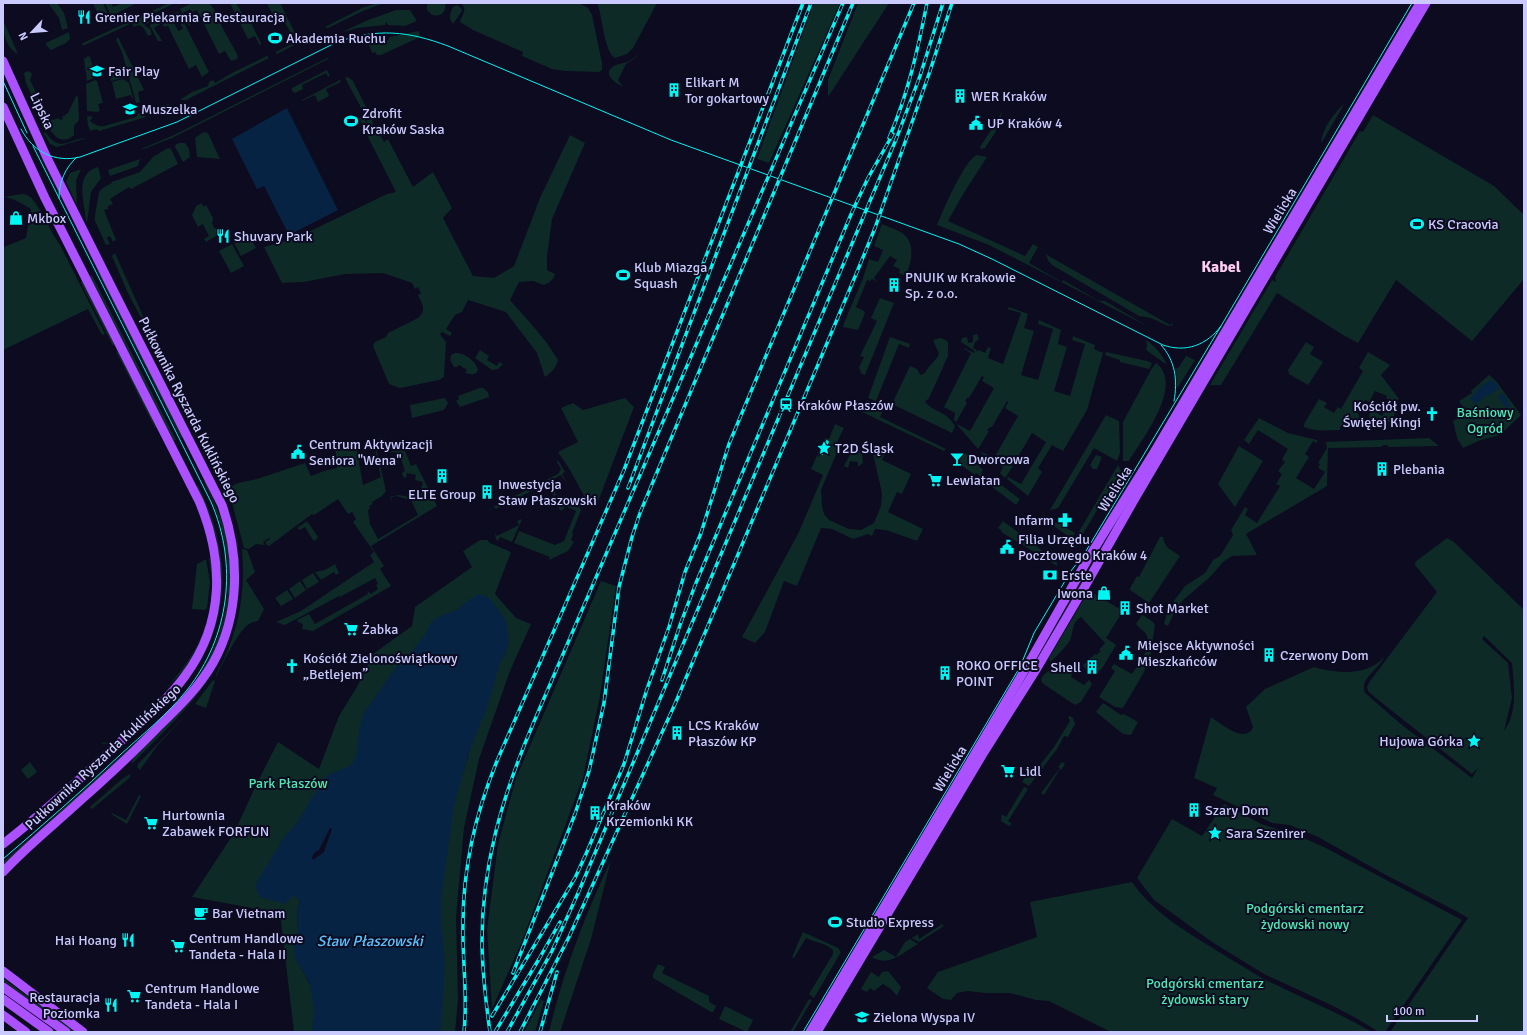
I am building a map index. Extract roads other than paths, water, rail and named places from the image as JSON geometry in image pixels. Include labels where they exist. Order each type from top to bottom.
[{"type":"main road","name":"Wielicka","points":[[810,1032],[1030,661],[1089,557],[1153,454],[1420,3]]},
{"type":"main road","name":"Wielicka","points":[[817,1032],[980,758],[1053,641],[1130,506],[1426,3]]},
{"type":"main road","name":"Lipska","points":[[3,61],[55,173]]},
{"type":"main road","name":"Pułkownika Ryszarda Kuklińskiego","points":[[3,107],[36,178],[199,501],[213,543],[216,559],[217,583],[214,612],[208,632],[191,668],[178,684],[154,710],[75,784],[3,844]]},
{"type":"main road","name":"Pułkownika Ryszarda Kuklińskiego","points":[[3,872],[31,844],[147,739],[190,695],[213,663],[223,641],[230,618],[234,595],[234,560],[228,523],[222,505],[55,173]]},
{"type":"main road","points":[[3,971],[83,1032]]},
{"type":"main road","points":[[3,987],[66,1032]]},
{"type":"main road","points":[[3,999],[48,1032]]},
{"type":"main road","points":[[3,1015],[26,1032]]},
{"type":"water","points":[[287,108],[338,210],[289,235],[264,186],[257,189],[232,139]]},
{"type":"water","points":[[1491,380],[1494,381],[1499,388],[1476,404],[1470,399],[1480,387]]},
{"type":"water","points":[[1502,393],[1509,404],[1509,410],[1515,413],[1509,417],[1505,412],[1506,408],[1498,397]]},
{"type":"water","name":"Staw Płaszowski","points":[[478,594],[486,596],[491,600],[506,621],[509,642],[506,653],[500,663],[487,708],[470,749],[454,805],[441,898],[441,921],[445,965],[441,1028],[439,1032],[312,1032],[314,1011],[310,984],[295,958],[293,944],[298,930],[297,912],[300,901],[295,896],[285,904],[260,897],[255,887],[260,876],[285,836],[296,824],[323,780],[328,775],[350,766],[356,757],[363,714],[396,667],[413,650],[434,620],[442,615],[455,611]],"holes":[[[330,828],[332,829],[324,852],[313,860],[312,857],[315,852],[319,850]]]},
{"type":"tram line","points":[[803,1032],[1020,667],[1034,633],[1071,571],[1086,551],[1412,3]]},
{"type":"tram line","points":[[21,129],[32,144],[38,150],[46,154],[62,158],[80,157],[177,122],[337,42],[380,33],[406,34],[448,46],[671,140],[959,244],[1163,345],[1180,348],[1195,346],[1209,338],[1221,326]]},
{"type":"tram line","points":[[3,81],[27,133]]},
{"type":"tram line","points":[[3,859],[155,724],[187,690],[213,647],[221,623],[227,574],[225,550],[211,502],[33,146]]},
{"type":"tram line","points":[[59,198],[60,186],[66,171],[77,157]]},
{"type":"tram line","points":[[1161,345],[1170,357],[1174,371],[1176,386],[1174,401]]},
{"type":"railway","points":[[464,1032],[465,1005],[463,937],[465,881],[472,840],[483,800],[497,761],[624,470],[803,3]]},
{"type":"railway","points":[[628,488],[811,3]]},
{"type":"railway","points":[[490,1032],[482,947],[485,889],[496,833],[512,778],[533,724],[843,3]]},
{"type":"railway","points":[[513,973],[575,814],[589,771],[604,703],[619,587],[640,513],[853,3]]},
{"type":"railway","points":[[492,1016],[575,878],[624,764],[647,689],[669,627],[685,572],[701,533],[729,444],[914,3]]},
{"type":"railway","points":[[889,138],[902,105],[912,71],[927,3]]},
{"type":"railway","points":[[507,1032],[552,951],[579,891],[897,137],[920,76],[943,3]]},
{"type":"railway","points":[[520,1032],[569,937],[675,704],[857,272],[875,228],[930,71],[952,3]]},
{"type":"railway","points":[[662,680],[680,625],[696,583],[852,212],[868,178],[893,134]]},
{"type":"railway","points":[[822,453],[827,442]]},
{"type":"railway","points":[[495,1032],[560,922]]},
{"type":"railway","points":[[540,1032],[557,972]]},
{"type":"place","name":"Grenier Piekarnia & Restauracja","points":[[84,17]]},
{"type":"place","name":"Akademia Ruchu","points":[[275,38]]},
{"type":"place","name":"Fair Play","points":[[97,71]]},
{"type":"place","name":"Elikart M Tor gokartowy","points":[[674,90]]},
{"type":"place","name":"WER Kraków","points":[[960,96]]},
{"type":"place","name":"Muszelka","points":[[130,109]]},
{"type":"place","name":"Zdrofit Kraków Saska","points":[[351,121]]},
{"type":"place","name":"UP Kraków 4","points":[[976,123]]},
{"type":"place","name":"Mkbox","points":[[16,218]]},
{"type":"place","name":"KS Cracovia","points":[[1417,224]]},
{"type":"place","name":"Shuvary Park","points":[[223,236]]},
{"type":"place","name":"Klub Miazga Squash","points":[[623,275]]},
{"type":"place","name":"PNUIK w Krakowie Sp. z o.o.","points":[[894,285]]},
{"type":"place","name":"Kraków Płaszów","points":[[786,405]]},
{"type":"place","name":"Kościół pw. Świętej Kingi","points":[[1432,414]]},
{"type":"place","name":"T2D Śląsk","points":[[824,448]]},
{"type":"place","name":"Centrum Aktywizacji Seniora \"Wena\"","points":[[298,452]]},
{"type":"place","name":"Dworcowa","points":[[957,459]]},
{"type":"place","name":"Plebania","points":[[1382,469]]},
{"type":"place","name":"ELTE Group","points":[[442,476]]},
{"type":"place","name":"Lewiatan","points":[[935,480]]},
{"type":"place","name":"Inwestycja Staw Płaszowski","points":[[487,492]]},
{"type":"place","name":"Infarm","points":[[1065,520]]},
{"type":"place","name":"Filia Urzędu Pocztowego Kraków 4","points":[[1007,547]]},
{"type":"place","name":"Erste","points":[[1050,575]]},
{"type":"place","name":"Iwona","points":[[1104,593]]},
{"type":"place","name":"Shot Market","points":[[1125,608]]},
{"type":"place","name":"Żabka","points":[[351,629]]},
{"type":"place","name":"Miejsce Aktywności Mieszkańców","points":[[1126,653]]},
{"type":"place","name":"Czerwony Dom","points":[[1269,655]]},
{"type":"place","name":"Kościół Zielonoświątkowy „Betlejem”","points":[[292,666]]},
{"type":"place","name":"Shell","points":[[1092,667]]},
{"type":"place","name":"ROKO OFFICE POINT","points":[[945,673]]},
{"type":"place","name":"LCS Kraków Płaszów KP","points":[[677,733]]},
{"type":"place","name":"Hujowa Górka","points":[[1474,741]]},
{"type":"place","name":"Lidl","points":[[1008,771]]},
{"type":"place","name":"Szary Dom","points":[[1194,810]]},
{"type":"place","name":"Kraków Krzemionki KK","points":[[595,813]]},
{"type":"place","name":"Hurtownia Zabawek FORFUN","points":[[151,823]]},
{"type":"place","name":"Sara Szenirer","points":[[1215,833]]},
{"type":"place","name":"Bar Vietnam","points":[[201,913]]},
{"type":"place","name":"Studio Express","points":[[835,922]]},
{"type":"place","name":"Hai Hoang","points":[[128,940]]},
{"type":"place","name":"Centrum Handlowe Tandeta - Hala II","points":[[178,946]]},
{"type":"place","name":"Centrum Handlowe Tandeta - Hala I","points":[[134,996]]},
{"type":"place","name":"Restauracja Poziomka","points":[[111,1005]]},
{"type":"place","name":"Zielona Wyspa IV","points":[[862,1017]]},
{"type":"district","name":"Kabel","points":[[1221,267]]},
{"type":"park label","name":"Baśniowy Ogród","points":[[1485,420]]},
{"type":"park label","name":"Park Płaszów","points":[[288,783]]},
{"type":"park label","name":"Podgórski cmentarz żydowski nowy","points":[[1305,916]]},
{"type":"park label","name":"Podgórski cmentarz żydowski stary","points":[[1205,992]]}]
